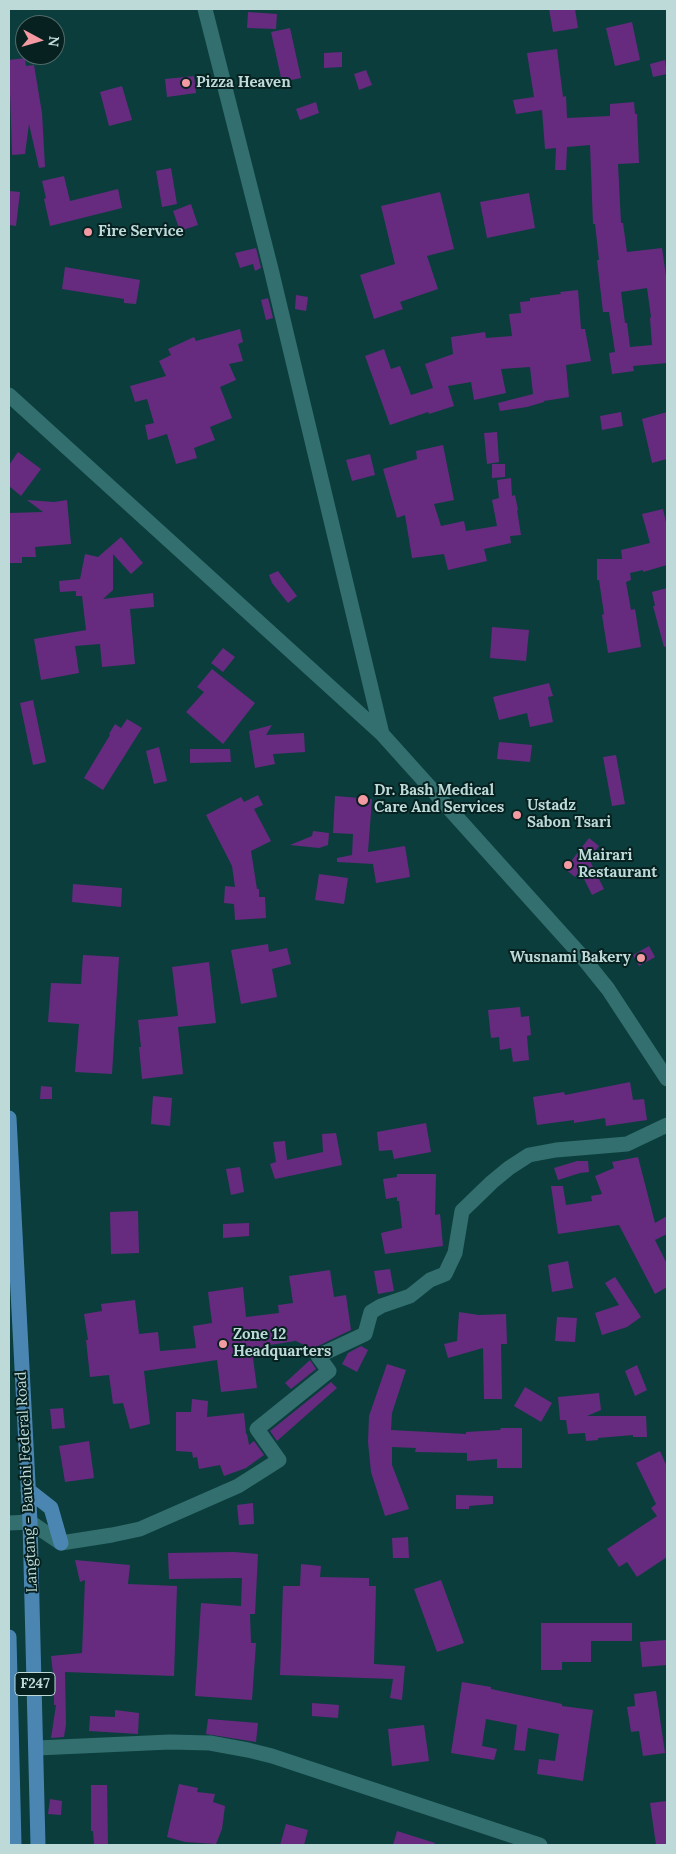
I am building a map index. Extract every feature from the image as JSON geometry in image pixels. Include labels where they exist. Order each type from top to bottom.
[{"type":"main road","name":"Langtang - Bauchi Federal Road","points":[[9,1118],[30,1522],[38,1845]]},
{"type":"main road","points":[[28,1490],[51,1508],[61,1543]]},
{"type":"main road","name":"F247","points":[[9,1637],[14,1845]]},
{"type":"street","points":[[205,9],[274,278],[382,734]]},
{"type":"street","points":[[9,395],[382,734],[579,953],[608,989],[667,1079]]},
{"type":"street","points":[[9,1523],[30,1522],[61,1543],[140,1529],[238,1486],[278,1460],[257,1429],[329,1371],[318,1356],[364,1334],[371,1312],[381,1306],[410,1296],[430,1280],[445,1274],[456,1254],[462,1212],[492,1182],[529,1155],[556,1150],[627,1144],[667,1125]]},
{"type":"street","points":[[37,1748],[170,1742],[210,1743],[248,1750],[281,1759],[540,1845]]},
{"type":"building","points":[[549,9],[575,9],[578,28],[553,32]]},
{"type":"building","points":[[248,12],[277,14],[276,29],[247,28]]},
{"type":"building","points":[[632,22],[640,60],[615,66],[606,28]]},
{"type":"building","points":[[290,28],[301,78],[282,82],[271,32]]},
{"type":"building","points":[[557,49],[563,97],[566,96],[567,118],[610,116],[610,104],[634,102],[635,114],[637,114],[639,163],[618,164],[621,223],[623,223],[627,252],[662,248],[667,276],[667,363],[633,366],[634,371],[612,374],[609,353],[615,352],[609,312],[603,312],[595,224],[593,224],[590,145],[567,147],[566,170],[555,170],[556,148],[545,149],[542,110],[516,114],[513,100],[534,97],[527,53]],"holes":[[[647,288],[652,345],[630,347],[621,292]]]},
{"type":"building","points":[[342,52],[342,67],[324,68],[324,53]]},
{"type":"building","points":[[15,59],[15,65],[34,65],[42,113],[45,167],[39,168],[29,124],[25,154],[12,155],[9,60]]},
{"type":"building","points":[[665,60],[667,74],[653,77],[650,64]]},
{"type":"building","points":[[366,70],[372,85],[359,90],[354,74]]},
{"type":"building","points":[[194,76],[196,93],[167,97],[165,79]]},
{"type":"building","points":[[122,86],[132,120],[109,126],[100,92]]},
{"type":"building","points":[[316,102],[319,113],[300,120],[296,109]]},
{"type":"building","points":[[171,168],[177,204],[162,207],[156,171]]},
{"type":"building","points":[[64,176],[70,201],[118,189],[122,208],[50,226],[42,181]]},
{"type":"building","points":[[9,191],[20,192],[16,226],[9,225]]},
{"type":"building","points":[[440,192],[454,249],[427,256],[438,289],[400,302],[403,309],[374,319],[360,275],[395,264],[381,206]]},
{"type":"building","points":[[529,193],[535,228],[487,238],[480,202]]},
{"type":"building","points":[[191,204],[198,225],[180,231],[173,211]]},
{"type":"building","points":[[256,248],[261,268],[255,271],[253,264],[240,268],[235,253]]},
{"type":"building","points":[[65,267],[140,280],[136,304],[124,303],[124,299],[62,289]]},
{"type":"building","points":[[578,290],[581,329],[585,329],[591,361],[566,365],[569,397],[500,411],[498,403],[533,394],[530,367],[501,369],[506,393],[474,400],[471,382],[448,386],[454,406],[429,414],[428,412],[390,425],[365,356],[384,349],[391,369],[400,366],[411,395],[433,388],[425,364],[453,354],[451,337],[485,332],[486,338],[512,336],[509,314],[521,313],[520,302],[530,301],[530,298]]},
{"type":"building","points":[[296,295],[308,297],[306,311],[295,309]]},
{"type":"building","points":[[268,298],[273,318],[266,320],[261,300]]},
{"type":"building","points":[[240,329],[243,342],[238,344],[243,361],[229,364],[236,380],[220,387],[232,418],[210,427],[215,440],[194,448],[197,458],[176,464],[167,434],[148,440],[145,425],[154,423],[147,399],[135,402],[130,386],[166,376],[159,361],[171,355],[168,349],[194,337],[196,341]]},
{"type":"building","points":[[621,412],[623,426],[602,430],[600,416]]},
{"type":"building","points":[[667,412],[667,459],[652,463],[642,419]]},
{"type":"building","points":[[497,432],[499,462],[487,464],[484,433]]},
{"type":"building","points":[[443,445],[454,500],[434,504],[441,526],[464,521],[466,531],[497,526],[492,500],[499,498],[497,480],[511,478],[512,496],[515,495],[521,535],[510,536],[511,543],[484,549],[487,561],[448,570],[444,554],[412,558],[405,515],[397,518],[383,469],[417,459],[416,451]]},
{"type":"building","points":[[18,452],[41,469],[21,496],[9,486],[9,465]]},
{"type":"building","points":[[370,454],[375,475],[352,481],[346,460]]},
{"type":"building","points":[[492,464],[505,464],[505,477],[492,478]]},
{"type":"building","points":[[27,500],[54,502],[67,500],[71,544],[35,547],[36,557],[22,557],[22,563],[9,563],[9,513],[43,512]]},
{"type":"building","points":[[663,509],[667,527],[667,565],[643,572],[643,570],[630,573],[631,580],[626,582],[631,610],[635,609],[641,647],[608,653],[599,580],[597,580],[597,559],[622,559],[621,550],[650,543],[642,514]]},
{"type":"building","points":[[121,537],[143,563],[131,574],[113,554],[113,590],[103,599],[153,593],[154,607],[130,609],[135,664],[102,667],[100,644],[75,646],[79,673],[41,680],[34,639],[86,630],[82,596],[76,596],[76,591],[60,592],[59,581],[80,579],[85,554],[98,557]]},
{"type":"building","points":[[278,571],[297,596],[288,603],[272,583],[269,575]]},
{"type":"building","points":[[667,588],[667,646],[664,647],[653,606],[655,606],[652,592]]},
{"type":"building","points":[[492,627],[529,630],[526,661],[490,658]]},
{"type":"building","points":[[223,648],[235,657],[223,672],[211,663]]},
{"type":"building","points":[[212,669],[255,703],[223,744],[186,712],[204,692],[197,687]]},
{"type":"building","points":[[549,683],[553,696],[548,697],[553,722],[530,727],[527,713],[499,720],[493,697]]},
{"type":"building","points":[[33,700],[46,762],[33,765],[20,703]]},
{"type":"building","points":[[127,719],[142,728],[103,790],[84,778],[115,724],[121,728]]},
{"type":"building","points":[[272,725],[266,735],[304,733],[305,752],[273,754],[275,764],[255,768],[249,731]]},
{"type":"building","points":[[499,742],[532,745],[530,762],[497,759]]},
{"type":"building","points":[[159,747],[167,781],[154,784],[146,751]]},
{"type":"building","points":[[190,749],[230,749],[231,762],[190,763]]},
{"type":"building","points":[[616,755],[625,804],[612,806],[603,757]]},
{"type":"building","points":[[258,795],[263,805],[254,809],[271,841],[251,851],[259,897],[265,897],[266,918],[235,920],[234,904],[224,903],[225,886],[235,887],[232,866],[206,815],[241,797],[244,802]]},
{"type":"building","points":[[335,796],[372,799],[368,852],[405,846],[410,877],[376,883],[373,864],[337,862],[337,858],[352,855],[353,834],[333,833]]},
{"type":"building","points":[[313,831],[329,833],[328,845],[319,848],[290,845],[312,836]]},
{"type":"building","points":[[589,838],[599,846],[589,859],[604,889],[592,895],[580,871],[575,877],[565,869]]},
{"type":"building","points":[[319,874],[348,878],[344,904],[315,900]]},
{"type":"building","points":[[73,884],[122,888],[121,907],[72,902]]},
{"type":"building","points":[[268,944],[269,952],[287,948],[291,964],[272,969],[277,997],[241,1004],[231,950]]},
{"type":"building","points":[[649,946],[655,957],[639,966],[633,955]]},
{"type":"building","points":[[83,955],[119,957],[112,1074],[75,1072],[79,1024],[48,1022],[51,983],[81,984]]},
{"type":"building","points":[[209,962],[216,1023],[178,1027],[183,1074],[142,1079],[138,1020],[178,1016],[172,967]]},
{"type":"building","points":[[520,1007],[521,1017],[529,1016],[531,1035],[527,1036],[529,1060],[513,1062],[511,1048],[500,1050],[499,1037],[491,1038],[488,1010]]},
{"type":"building","points":[[630,1082],[633,1100],[644,1099],[647,1120],[606,1126],[605,1118],[574,1123],[574,1120],[537,1125],[533,1097],[564,1092],[565,1095]]},
{"type":"building","points":[[41,1086],[52,1087],[52,1099],[40,1099]]},
{"type":"building","points":[[153,1096],[172,1098],[170,1126],[151,1124]]},
{"type":"building","points":[[426,1123],[431,1152],[394,1159],[392,1150],[379,1151],[377,1132]]},
{"type":"building","points":[[336,1133],[342,1165],[275,1179],[270,1164],[276,1162],[273,1142],[285,1141],[287,1160],[323,1152],[322,1134]]},
{"type":"building","points":[[638,1157],[655,1223],[667,1216],[667,1234],[655,1240],[667,1264],[667,1287],[655,1294],[619,1225],[558,1234],[551,1186],[563,1186],[566,1205],[592,1201],[591,1196],[602,1194],[595,1176],[614,1168],[612,1162]]},
{"type":"building","points":[[577,1161],[588,1161],[589,1172],[558,1180],[554,1168]]},
{"type":"building","points":[[240,1167],[244,1192],[231,1195],[226,1169]]},
{"type":"building","points":[[397,1174],[436,1174],[435,1215],[440,1214],[443,1246],[385,1254],[381,1233],[402,1228],[399,1201],[397,1201],[397,1197],[386,1199],[383,1179],[397,1177]]},
{"type":"building","points":[[138,1211],[139,1253],[111,1254],[110,1212]]},
{"type":"building","points":[[249,1223],[249,1236],[223,1238],[223,1224]]},
{"type":"building","points":[[568,1261],[573,1288],[552,1292],[548,1265]]},
{"type":"building","points":[[390,1269],[394,1291],[378,1294],[374,1271]]},
{"type":"building","points":[[330,1270],[334,1297],[346,1295],[351,1330],[316,1347],[310,1348],[294,1340],[270,1345],[271,1356],[253,1358],[257,1388],[221,1392],[217,1360],[144,1371],[150,1424],[130,1429],[123,1403],[113,1404],[109,1375],[90,1377],[86,1340],[88,1340],[84,1314],[102,1311],[101,1304],[135,1300],[139,1334],[158,1332],[160,1351],[196,1348],[193,1326],[212,1323],[208,1292],[243,1287],[246,1317],[279,1313],[278,1305],[293,1303],[289,1276]]},
{"type":"building","points":[[615,1277],[641,1317],[627,1327],[602,1335],[595,1313],[619,1305],[605,1283]]},
{"type":"building","points":[[459,1312],[479,1315],[506,1314],[507,1344],[501,1344],[502,1399],[484,1399],[483,1348],[448,1358],[444,1344],[457,1341]]},
{"type":"building","points":[[557,1317],[577,1318],[575,1342],[555,1341]]},
{"type":"building","points":[[361,1346],[368,1350],[357,1372],[342,1364],[348,1353]]},
{"type":"building","points":[[310,1360],[316,1369],[291,1389],[285,1383]]},
{"type":"building","points":[[387,1364],[406,1370],[392,1413],[391,1430],[466,1434],[466,1432],[500,1430],[501,1428],[522,1428],[522,1468],[497,1468],[497,1459],[467,1461],[467,1453],[415,1452],[416,1448],[392,1447],[392,1465],[409,1509],[385,1516],[371,1472],[368,1442],[369,1416]]},
{"type":"building","points":[[637,1365],[647,1390],[635,1396],[625,1371]]},
{"type":"building","points":[[331,1382],[337,1388],[277,1441],[270,1431]]},
{"type":"building","points":[[525,1387],[552,1403],[541,1422],[514,1406]]},
{"type":"building","points":[[599,1393],[601,1410],[587,1416],[646,1416],[647,1437],[633,1437],[633,1435],[586,1441],[585,1433],[568,1434],[566,1420],[560,1420],[558,1397]]},
{"type":"building","points":[[192,1399],[208,1401],[207,1417],[244,1413],[249,1445],[254,1441],[264,1455],[246,1468],[224,1476],[220,1465],[199,1469],[197,1457],[193,1458],[192,1452],[176,1451],[176,1412],[191,1412]]},
{"type":"building","points":[[63,1408],[65,1428],[52,1429],[50,1409]]},
{"type":"building","points":[[89,1441],[94,1478],[65,1482],[59,1446]]},
{"type":"building","points":[[660,1451],[667,1467],[667,1557],[637,1577],[627,1562],[619,1567],[607,1549],[657,1516],[651,1508],[656,1504],[636,1463]]},
{"type":"building","points":[[456,1495],[493,1496],[493,1504],[469,1506],[469,1509],[456,1509]]},
{"type":"building","points":[[253,1503],[254,1524],[239,1525],[237,1505]]},
{"type":"building","points":[[408,1537],[409,1558],[393,1558],[392,1538]]},
{"type":"building","points":[[234,1552],[258,1554],[255,1614],[250,1614],[251,1643],[256,1643],[252,1700],[195,1696],[201,1603],[241,1606],[242,1578],[169,1579],[168,1553]]},
{"type":"building","points":[[75,1560],[130,1565],[128,1584],[177,1586],[174,1676],[65,1672],[66,1724],[64,1737],[51,1738],[56,1705],[54,1705],[51,1656],[82,1653],[85,1580],[80,1582]]},
{"type":"building","points":[[301,1564],[321,1566],[320,1577],[369,1578],[369,1586],[376,1586],[374,1664],[405,1666],[402,1700],[390,1698],[393,1679],[280,1675],[283,1586],[300,1586]]},
{"type":"building","points":[[441,1580],[464,1643],[437,1652],[414,1589]]},
{"type":"building","points":[[541,1623],[632,1623],[632,1641],[591,1641],[591,1662],[562,1662],[562,1670],[541,1670]]},
{"type":"building","points":[[666,1640],[667,1665],[642,1667],[640,1642]]},
{"type":"building","points":[[462,1682],[562,1704],[562,1706],[593,1710],[583,1781],[537,1774],[539,1759],[555,1761],[559,1734],[528,1728],[525,1751],[514,1750],[517,1725],[486,1719],[482,1746],[497,1749],[494,1760],[451,1753]]},
{"type":"building","points":[[656,1691],[665,1753],[643,1756],[639,1731],[631,1732],[627,1707],[635,1706],[634,1694]]},
{"type":"building","points":[[312,1703],[339,1705],[338,1718],[312,1716]]},
{"type":"building","points":[[115,1710],[139,1713],[138,1734],[89,1731],[90,1716],[115,1717]]},
{"type":"building","points":[[208,1719],[258,1723],[256,1742],[206,1734]]},
{"type":"building","points":[[424,1725],[429,1761],[392,1766],[388,1729]]},
{"type":"building","points":[[179,1784],[198,1788],[197,1792],[215,1794],[213,1802],[225,1806],[222,1829],[216,1844],[185,1842],[167,1837]]},
{"type":"building","points":[[91,1785],[107,1785],[108,1845],[94,1845],[93,1831],[91,1831]]},
{"type":"building","points":[[50,1799],[62,1801],[61,1815],[48,1814]]},
{"type":"building","points":[[667,1801],[667,1845],[656,1845],[650,1803]]},
{"type":"building","points":[[286,1824],[308,1830],[304,1845],[280,1845]]},
{"type":"building","points":[[397,1831],[435,1843],[434,1845],[393,1845]]},
{"type":"place","name":"Pizza Heaven","points":[[186,83]]},
{"type":"place","name":"Fire Service","points":[[88,232]]},
{"type":"place","name":"Dr. Bash Medical Care And Services","points":[[363,800]]},
{"type":"place","name":"Ustadz Sabon Tsari","points":[[517,815]]},
{"type":"place","name":"Mairari Restaurant","points":[[568,865]]},
{"type":"place","name":"Wusnami Bakery","points":[[641,958]]},
{"type":"place","name":"Zone 12 Headquarters","points":[[223,1344]]}]
